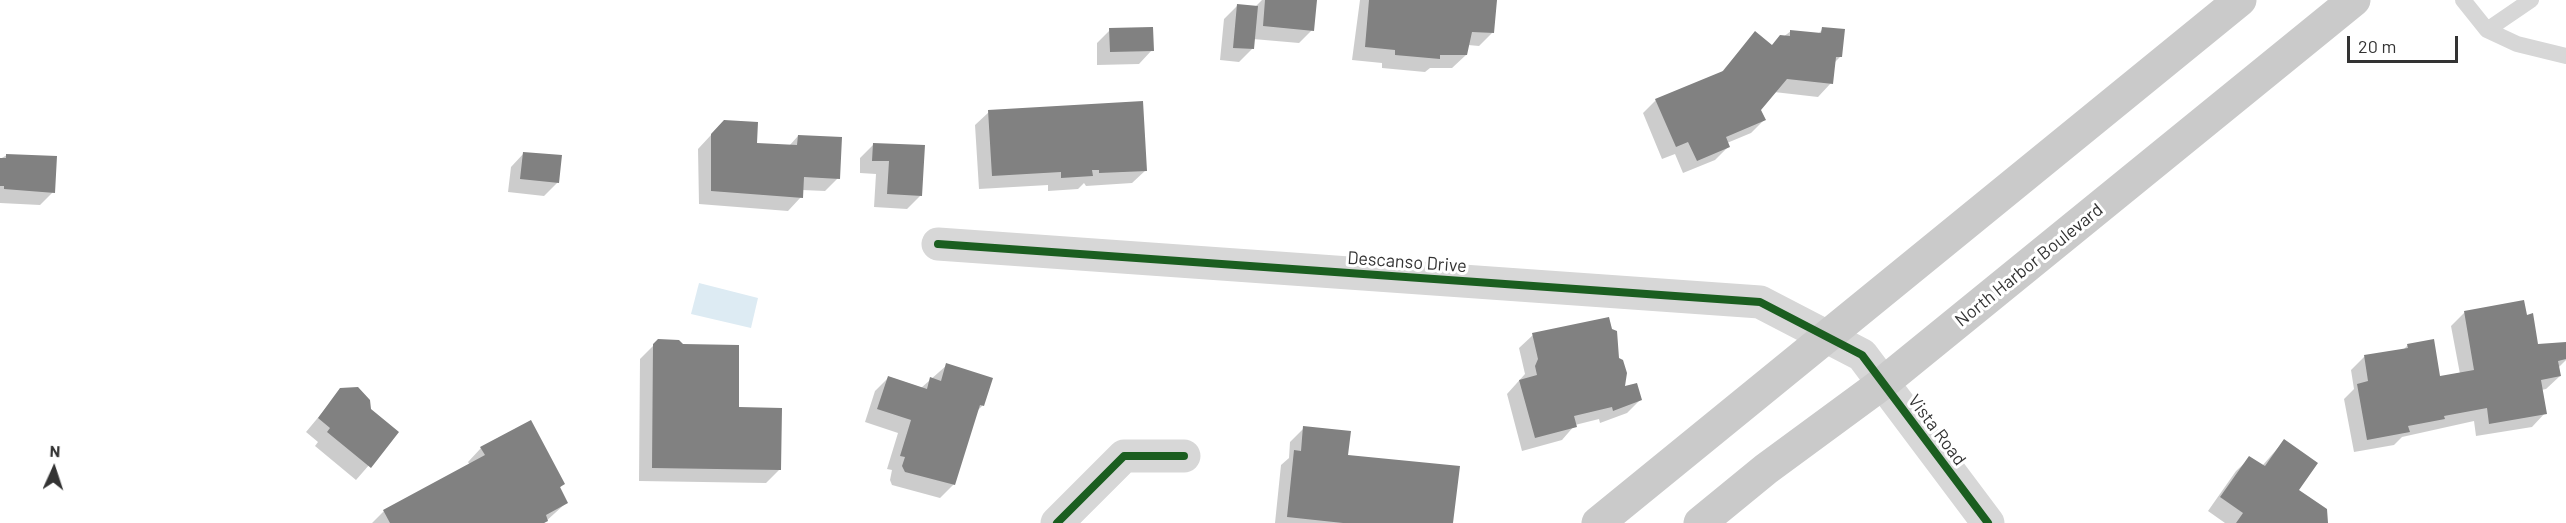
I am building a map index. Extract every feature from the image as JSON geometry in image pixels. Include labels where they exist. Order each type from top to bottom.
[{"type":"main road","points":[[1598,523],[2240,0]]},
{"type":"main road","name":"North Harbor Boulevard","points":[[1700,523],[1766,469],[1883,383],[2354,0]]},
{"type":"street","name":"Descanso Drive","points":[[938,244],[1760,302],[1862,356]]},
{"type":"street","name":"Vista Road","points":[[1862,356],[1988,523]]},
{"type":"street","points":[[1057,523],[1124,456],[1184,456]]},
{"type":"lane","points":[[2463,0],[2487,30],[2517,44],[2566,56]]},
{"type":"lane","points":[[2487,30],[2531,0]]},
{"type":"shaded area","points":[[699,283],[758,298],[751,328],[691,314]]},
{"type":"building","points":[[1265,0],[1317,0],[1314,31],[1263,26]]},
{"type":"building","points":[[1369,0],[1497,0],[1494,33],[1472,32],[1467,55],[1440,55],[1440,59],[1395,55],[1395,50],[1365,47]]},
{"type":"building","points":[[1237,4],[1258,6],[1254,49],[1233,48]]},
{"type":"building","points":[[1153,27],[1154,51],[1110,52],[1109,28]]},
{"type":"building","points":[[1822,27],[1845,29],[1842,57],[1836,57],[1833,84],[1787,79],[1761,110],[1766,120],[1726,137],[1730,147],[1697,161],[1688,142],[1676,147],[1655,99],[1723,71],[1755,31],[1772,45],[1780,35],[1790,36],[1790,30],[1821,33]]},
{"type":"building","points":[[1143,101],[1147,171],[1099,173],[1099,170],[1092,170],[1093,176],[1061,178],[1061,172],[992,176],[988,110]]},
{"type":"building","points":[[724,120],[758,122],[757,143],[797,145],[798,135],[842,137],[840,179],[804,177],[803,198],[711,191],[711,134]]},
{"type":"building","points":[[873,143],[925,145],[922,196],[887,194],[889,161],[872,161]]},
{"type":"building","points":[[523,152],[562,155],[559,183],[520,179]]},
{"type":"building","points":[[6,154],[57,156],[55,193],[4,189],[4,186],[0,186],[0,158],[6,158]]},
{"type":"building","points":[[2524,300],[2527,315],[2533,313],[2538,344],[2566,342],[2566,359],[2558,361],[2561,376],[2541,380],[2547,414],[2489,424],[2487,408],[2408,426],[2410,432],[2367,440],[2357,384],[2368,381],[2364,355],[2408,348],[2407,344],[2434,339],[2440,376],[2474,370],[2464,311]]},
{"type":"building","points":[[1609,317],[1612,329],[1617,331],[1619,358],[1623,360],[1627,373],[1625,386],[1637,383],[1642,400],[1613,411],[1612,407],[1574,416],[1577,427],[1535,438],[1519,380],[1537,375],[1535,366],[1538,359],[1532,333]]},
{"type":"building","points":[[658,339],[679,340],[683,344],[739,345],[739,407],[782,408],[781,470],[652,468],[653,344]]},
{"type":"building","points":[[946,363],[993,378],[984,406],[980,405],[955,485],[905,472],[902,466],[905,457],[900,456],[911,420],[877,409],[888,376],[927,389],[930,377],[941,381]]},
{"type":"building","points":[[358,387],[370,400],[371,409],[399,432],[371,468],[327,432],[330,428],[318,418],[340,388]]},
{"type":"building","points":[[531,420],[565,484],[560,487],[568,503],[546,515],[548,521],[544,523],[390,523],[383,510],[485,455],[480,447]]},
{"type":"building","points":[[1303,426],[1351,431],[1348,455],[1460,466],[1453,523],[1343,523],[1287,517],[1294,450],[1301,451]]},
{"type":"building","points":[[2284,439],[2318,463],[2299,490],[2327,509],[2328,523],[2236,523],[2243,513],[2220,497],[2249,456],[2265,466]]},
{"type":"cycle path","points":[[938,244],[1760,302],[1862,355],[1988,523]]},
{"type":"cycle path","points":[[1057,523],[1124,456],[1184,456]]}]
